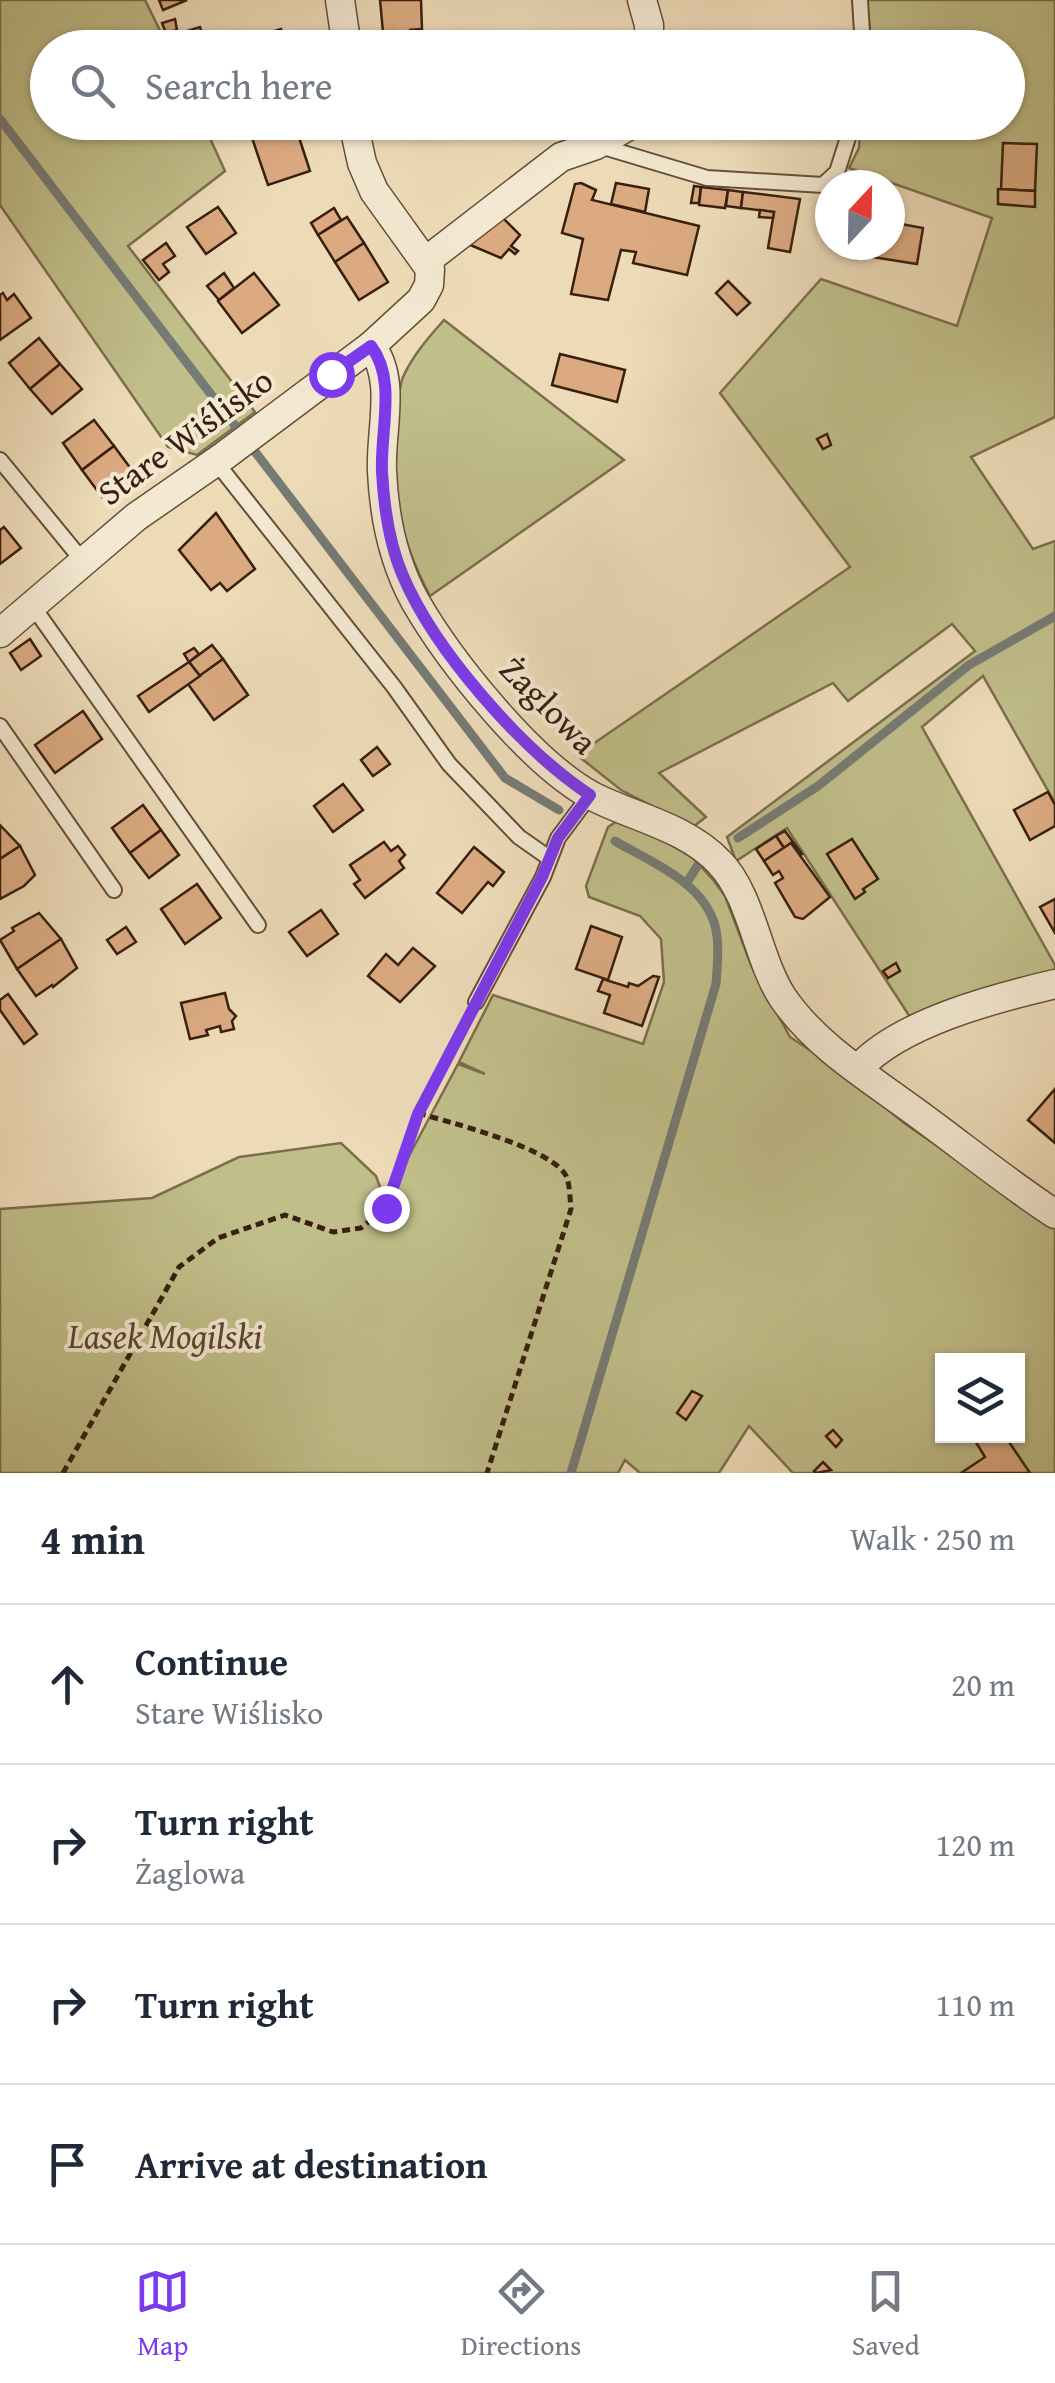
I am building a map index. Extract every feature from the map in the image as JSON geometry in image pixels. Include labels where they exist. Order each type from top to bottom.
[{"type":"street","points":[[340,0],[344,30]]},
{"type":"street","points":[[642,0],[649,30]]},
{"type":"street","points":[[357,140],[374,192],[426,261],[561,157],[604,140]]},
{"type":"street","name":"Stare Wiślisko","points":[[0,633],[136,517],[371,346],[421,300],[430,278],[426,261]]},
{"type":"street","name":"Żaglowa","points":[[371,346],[381,358],[385,372],[382,442],[392,546],[429,624],[481,693],[554,769],[590,795],[660,824],[719,862],[737,892],[782,997],[814,1036],[1055,1214]]},
{"type":"street","points":[[858,1069],[895,1039],[1055,984]]},
{"type":"lane","points":[[860,0],[862,30]]},
{"type":"lane","points":[[596,145],[706,178],[823,185],[837,172],[847,140]]},
{"type":"lane","points":[[220,459],[449,764],[519,837],[549,858]]},
{"type":"lane","points":[[0,460],[82,560]]},
{"type":"lane","points":[[31,605],[258,925]]},
{"type":"lane","points":[[0,726],[114,890]]},
{"type":"lane","points":[[476,1002],[542,877],[558,838],[590,795]]},
{"type":"path","points":[[63,1473],[180,1267],[218,1238],[284,1215],[333,1232],[360,1228],[386,1208],[418,1114],[476,1002]]},
{"type":"path","points":[[418,1114],[529,1151],[552,1161],[567,1175],[571,1209],[487,1473]]},
{"type":"green space","points":[[0,0],[145,0],[160,30],[30,30],[30,140],[211,140],[225,171],[128,246],[255,412],[197,455],[168,447],[0,205]]},
{"type":"green space","points":[[865,0],[1055,0],[1055,417],[971,457],[1033,549],[1055,541],[1055,803],[983,676],[922,727],[1055,965],[1055,972],[910,1017],[787,828],[736,861],[727,837],[975,651],[952,624],[848,701],[833,683],[659,773],[706,817],[693,827],[621,790],[577,755],[850,567],[720,393],[821,279],[957,326],[992,218],[905,188],[905,170],[849,168],[860,140],[1025,140],[1025,30],[870,30]]},
{"type":"green space","points":[[444,320],[624,460],[430,596],[410,552],[398,509],[395,441],[403,377]]},
{"type":"green space","name":"Lasek Mogilski","points":[[619,820],[685,849],[725,896],[751,965],[790,1037],[843,1072],[904,1123],[1055,1226],[1055,1473],[793,1473],[749,1426],[719,1473],[640,1473],[625,1460],[618,1473],[0,1473],[0,1209],[152,1198],[239,1157],[341,1143],[376,1176],[385,1201],[458,1064],[485,1074],[459,1062],[493,995],[643,1044],[664,982],[661,939],[640,916],[589,897],[586,886],[608,827]]},
{"type":"building","points":[[159,0],[187,0],[163,10]]},
{"type":"building","points":[[380,0],[421,0],[422,29],[383,30]]},
{"type":"building","points":[[175,19],[177,30],[165,30],[162,23]]},
{"type":"building","points":[[253,140],[300,140],[310,171],[268,185]]},
{"type":"building","points":[[1003,143],[1037,144],[1035,191],[1001,189]]},
{"type":"building","points":[[616,183],[649,189],[645,212],[611,204]]},
{"type":"building","points":[[575,184],[596,190],[592,200],[699,226],[687,275],[633,263],[636,252],[621,250],[608,300],[571,294],[583,239],[562,233]]},
{"type":"building","points":[[694,186],[701,187],[699,203],[691,203]]},
{"type":"building","points":[[701,187],[728,190],[725,208],[699,205]]},
{"type":"building","points":[[998,189],[1035,191],[1035,207],[998,204]]},
{"type":"building","points":[[728,190],[743,192],[741,208],[726,206]]},
{"type":"building","points":[[743,192],[800,199],[790,252],[768,248],[774,212],[741,208]]},
{"type":"building","points":[[218,207],[236,233],[206,254],[187,227]]},
{"type":"building","points":[[334,208],[341,220],[318,235],[311,223]]},
{"type":"building","points":[[760,210],[774,212],[773,218],[759,217]]},
{"type":"building","points":[[500,215],[520,235],[511,246],[518,251],[515,254],[509,249],[501,258],[468,244]]},
{"type":"building","points":[[347,217],[364,243],[335,262],[318,235]]},
{"type":"building","points":[[905,225],[923,228],[917,264],[892,260],[905,260]]},
{"type":"building","points":[[166,243],[175,256],[163,264],[169,272],[159,280],[143,260]]},
{"type":"building","points":[[364,243],[388,282],[359,300],[335,262]]},
{"type":"building","points":[[224,273],[234,288],[219,300],[207,286]]},
{"type":"building","points":[[254,273],[279,305],[242,333],[218,301]]},
{"type":"building","points":[[728,281],[750,303],[737,315],[716,293]]},
{"type":"building","points":[[3,293],[7,300],[14,294],[31,318],[0,340],[0,295]]},
{"type":"building","points":[[39,338],[60,364],[30,389],[9,363]]},
{"type":"building","points":[[560,354],[625,370],[617,402],[552,385]]},
{"type":"building","points":[[60,364],[82,389],[52,414],[30,389]]},
{"type":"building","points":[[94,420],[114,446],[82,470],[63,443]]},
{"type":"building","points":[[827,434],[831,445],[823,449],[817,439]]},
{"type":"building","points":[[114,446],[134,473],[102,497],[82,470]]},
{"type":"building","points":[[216,513],[255,569],[227,591],[220,583],[211,590],[179,550]]},
{"type":"building","points":[[4,527],[21,548],[0,564],[0,530]]},
{"type":"building","points":[[30,639],[41,656],[21,670],[10,653]]},
{"type":"building","points":[[212,645],[223,659],[200,676],[189,662]]},
{"type":"building","points":[[194,648],[199,654],[189,662],[184,654]]},
{"type":"building","points":[[223,659],[248,695],[214,720],[188,684]]},
{"type":"building","points":[[189,662],[200,676],[149,712],[138,696]]},
{"type":"building","points":[[83,711],[102,739],[55,773],[35,745]]},
{"type":"building","points":[[377,747],[390,764],[373,776],[361,760]]},
{"type":"building","points":[[343,784],[363,810],[333,832],[314,806]]},
{"type":"building","points":[[1048,792],[1055,805],[1055,826],[1030,840],[1014,810]]},
{"type":"building","points":[[143,805],[161,830],[130,853],[112,828]]},
{"type":"building","points":[[0,825],[20,846],[0,859]]},
{"type":"building","points":[[161,830],[179,855],[149,878],[130,853]]},
{"type":"building","points":[[785,831],[802,854],[791,843],[784,848],[776,836]]},
{"type":"building","points":[[776,836],[784,848],[764,861],[756,849]]},
{"type":"building","points":[[852,839],[878,879],[855,899],[827,854]]},
{"type":"building","points":[[384,842],[391,851],[398,846],[405,855],[399,861],[404,868],[365,898],[354,884],[360,880],[350,865]]},
{"type":"building","points":[[791,843],[830,897],[803,919],[795,917],[775,883],[783,878],[779,871],[773,875],[764,861]]},
{"type":"building","points":[[20,846],[35,875],[0,899],[0,859]]},
{"type":"building","points":[[474,847],[504,872],[493,886],[488,882],[462,913],[437,893]]},
{"type":"building","points":[[197,884],[221,918],[185,944],[161,909]]},
{"type":"building","points":[[1055,899],[1055,933],[1040,907]]},
{"type":"building","points":[[321,910],[338,934],[307,956],[289,932]]},
{"type":"building","points":[[39,913],[61,939],[17,969],[0,940],[14,931],[12,928]]},
{"type":"building","points":[[591,926],[622,937],[608,980],[576,969]]},
{"type":"building","points":[[126,927],[136,942],[117,954],[107,940]]},
{"type":"building","points":[[61,939],[77,968],[36,996],[17,969]]},
{"type":"building","points":[[413,948],[435,966],[400,1002],[368,976],[386,954],[398,965]]},
{"type":"building","points":[[896,963],[900,971],[888,978],[883,971]]},
{"type":"building","points":[[653,976],[659,977],[642,1026],[604,1013],[610,995],[598,991],[603,979],[628,987],[629,983],[638,986]]},
{"type":"building","points":[[225,993],[229,1009],[236,1016],[232,1021],[234,1029],[221,1032],[220,1026],[206,1030],[208,1035],[190,1039],[181,1003]]},
{"type":"building","points":[[8,994],[37,1034],[24,1044],[0,1010],[0,1000]]},
{"type":"building","points":[[1055,1089],[1055,1143],[1028,1120]]},
{"type":"building","points":[[692,1391],[702,1396],[686,1420],[677,1413]]},
{"type":"building","points":[[833,1430],[842,1440],[836,1447],[826,1436]]},
{"type":"building","points":[[976,1443],[1010,1443],[1030,1473],[961,1473],[985,1457]]},
{"type":"building","points":[[823,1462],[831,1470],[814,1471]]},
{"type":"waterway","points":[[0,119],[505,778],[559,810]]},
{"type":"waterway","points":[[738,838],[818,786],[969,665],[1055,616]]},
{"type":"waterway","points":[[571,1473],[717,972],[717,936],[704,903],[678,878],[615,841]]},
{"type":"waterway","points":[[686,884],[698,865]]},
{"type":"route","points":[[331,374],[371,346],[381,358],[385,372],[382,472],[392,546],[402,574],[429,624],[481,693],[554,769],[590,795],[558,838],[542,877],[418,1114],[386,1208]]}]
